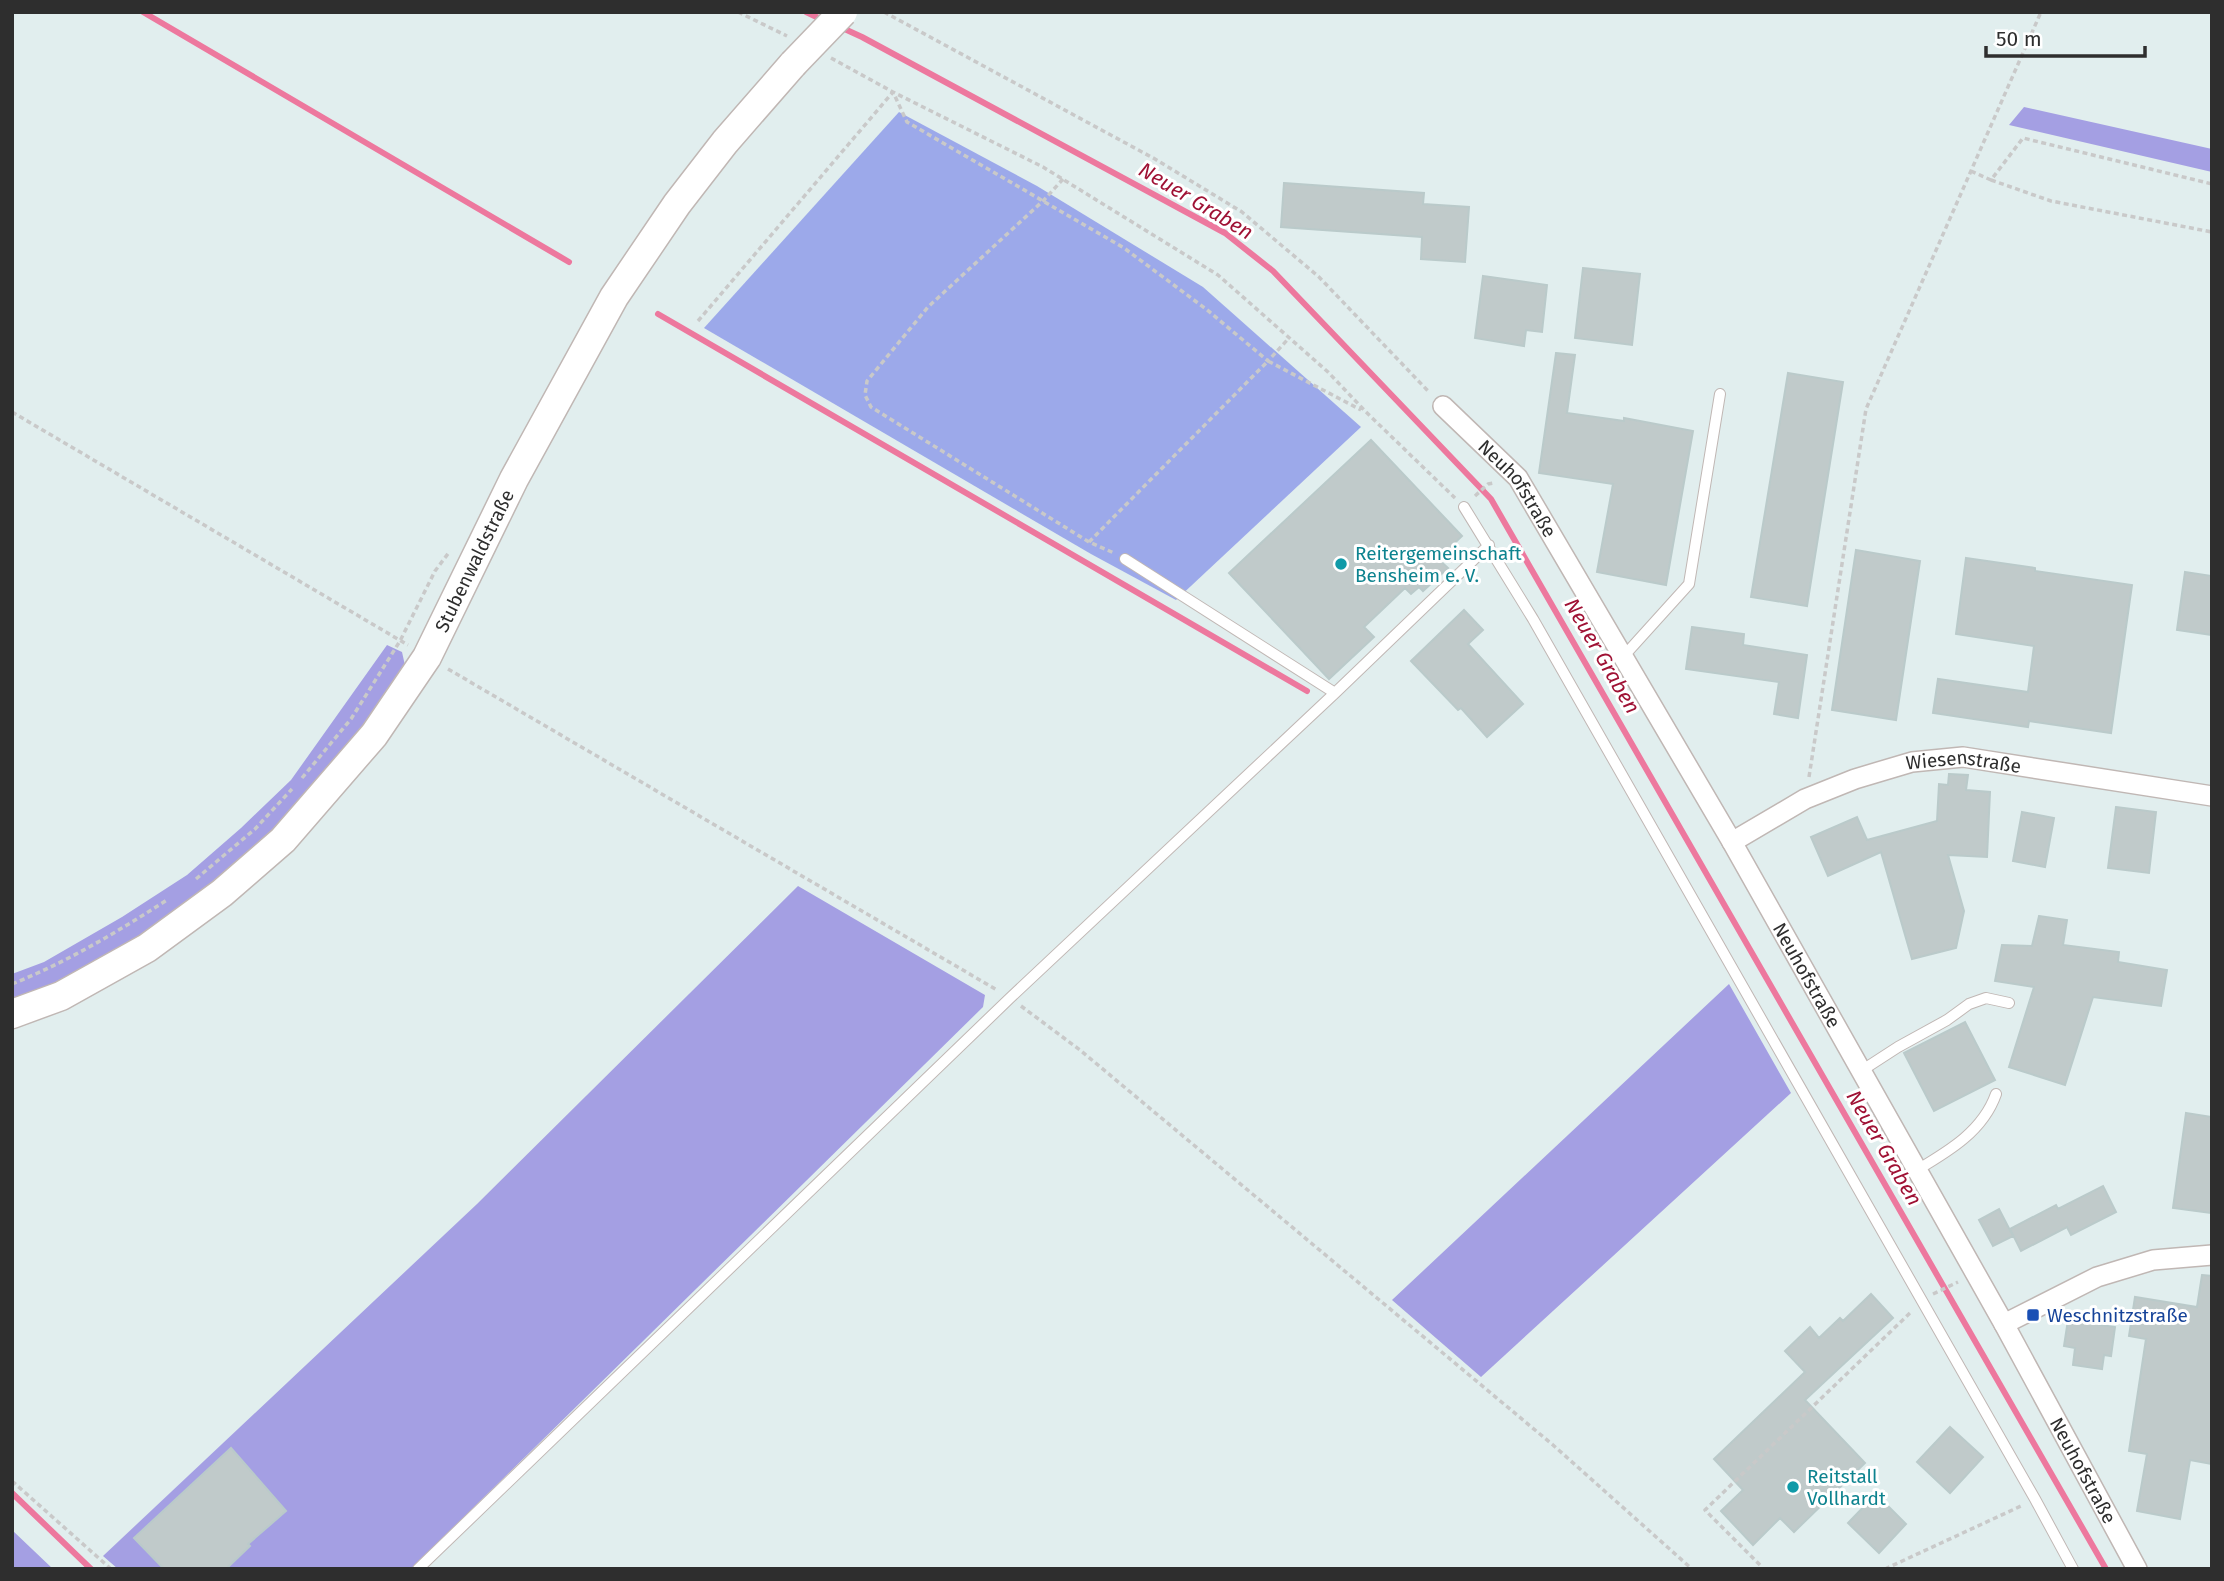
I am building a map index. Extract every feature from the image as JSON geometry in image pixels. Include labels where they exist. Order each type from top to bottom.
[{"type":"street","name":"Stubenwaldstraße","points":[[12,1014],[61,996],[147,948],[222,893],[283,839],[374,735],[427,657],[514,479],[614,297],[685,194],[794,52],[843,12]]},
{"type":"street","name":"Neuhofstraße","points":[[1443,406],[1518,478],[1732,842],[2004,1324],[2137,1569]]},
{"type":"street","name":"Wiesenstraße","points":[[1732,842],[1805,799],[1855,779],[1912,762],[1964,757],[2212,796]]},
{"type":"street","points":[[2004,1324],[2097,1277],[2153,1260],[2212,1255]]},
{"type":"lane","points":[[1623,657],[1689,584],[1720,394]]},
{"type":"lane","points":[[1467,504],[2073,1569]]},
{"type":"lane","points":[[418,1569],[1010,998],[1489,545]]},
{"type":"lane","points":[[1125,558],[1335,693]]},
{"type":"lane","points":[[1861,1071],[1969,1004],[1986,998],[2009,1003]]},
{"type":"lane","points":[[1917,1170],[1968,1135],[1991,1107],[1996,1094]]},
{"type":"path","points":[[738,12],[794,52]]},
{"type":"path","points":[[884,12],[1155,159],[1242,212],[1319,277],[1443,406]]},
{"type":"path","points":[[1805,799],[1866,409],[2041,12]]},
{"type":"path","points":[[820,52],[892,92],[1043,167],[1217,275],[1328,372],[1366,412],[1467,504],[1488,484]]},
{"type":"path","points":[[892,92],[907,122],[1124,248],[1206,309],[1268,362],[1366,412]]},
{"type":"path","points":[[698,321],[892,92]]},
{"type":"path","points":[[1991,180],[2022,138],[2212,184]]},
{"type":"path","points":[[1971,171],[2051,201],[2212,232]]},
{"type":"path","points":[[1063,179],[1044,200],[928,307],[867,381],[865,395],[871,407],[1089,542],[1125,558]]},
{"type":"path","points":[[1089,542],[1289,338]]},
{"type":"path","points":[[12,412],[1010,998],[1080,1050],[1553,1445],[1692,1569]]},
{"type":"path","points":[[194,881],[255,829],[351,719],[400,641],[435,571],[457,541]]},
{"type":"path","points":[[12,984],[106,939],[173,897]]},
{"type":"path","points":[[1935,1294],[1955,1283]]},
{"type":"path","points":[[1760,1565],[1705,1510],[1922,1301]]},
{"type":"path","points":[[12,1481],[111,1569]]},
{"type":"path","points":[[1885,1569],[2035,1499]]},
{"type":"shaded area","points":[[2024,107],[2212,149],[2212,172],[2009,125]]},
{"type":"shaded area","points":[[899,112],[1037,186],[1203,287],[1361,427],[1176,600],[1091,554],[704,328]]},
{"type":"shaded area","points":[[387,645],[402,652],[406,670],[354,747],[233,872],[111,960],[12,1003],[12,974],[44,962],[122,917],[187,875],[241,828],[291,780]]},
{"type":"shaded area","points":[[798,886],[985,995],[983,1007],[411,1569],[118,1569],[103,1556],[477,1204]]},
{"type":"shaded area","points":[[1729,984],[1791,1093],[1481,1377],[1392,1300]]},
{"type":"shaded area","points":[[12,1530],[53,1569],[12,1569]]},
{"type":"building","points":[[1284,183],[1424,193],[1423,204],[1469,207],[1465,262],[1421,259],[1422,237],[1281,227]]},
{"type":"building","points":[[1583,268],[1640,274],[1632,345],[1575,338]]},
{"type":"building","points":[[1483,276],[1547,285],[1542,332],[1526,330],[1524,346],[1475,338]]},
{"type":"building","points":[[1556,353],[1575,355],[1567,413],[1624,421],[1624,418],[1693,431],[1666,585],[1597,572],[1613,484],[1539,473]]},
{"type":"building","points":[[1788,373],[1843,382],[1807,606],[1751,597]]},
{"type":"building","name":"Reitergemeinschaft Bensheim e. V.","points":[[1371,440],[1462,536],[1438,559],[1448,568],[1423,591],[1419,587],[1411,594],[1405,588],[1364,627],[1374,637],[1329,679],[1229,573]]},
{"type":"building","points":[[1856,550],[1920,561],[1896,720],[1832,710]]},
{"type":"building","points":[[1966,558],[2132,585],[2111,733],[2029,721],[2028,727],[1933,713],[1938,679],[2028,692],[2034,646],[1956,634]]},
{"type":"building","points":[[2185,572],[2212,576],[2212,635],[2177,630]]},
{"type":"building","points":[[1464,610],[1483,630],[1468,644],[1523,704],[1487,737],[1461,708],[1458,710],[1411,661]]},
{"type":"building","points":[[1692,627],[1744,634],[1743,645],[1807,655],[1798,718],[1774,714],[1779,682],[1686,669]]},
{"type":"building","points":[[1949,774],[1968,775],[1966,790],[1990,792],[1987,857],[1948,855],[1964,911],[1956,948],[1912,959],[1881,852],[1828,876],[1811,837],[1857,817],[1867,840],[1937,821],[1939,784],[1948,785]]},
{"type":"building","points":[[2116,807],[2156,812],[2149,873],[2108,868]]},
{"type":"building","points":[[2022,812],[2054,818],[2045,867],[2013,861]]},
{"type":"building","points":[[2039,916],[2067,920],[2063,945],[2119,952],[2118,962],[2167,970],[2161,1006],[2093,997],[2065,1085],[2009,1067],[2034,987],[1995,981],[2002,945],[2032,946]]},
{"type":"building","points":[[1965,1022],[1995,1080],[1934,1111],[1904,1053]]},
{"type":"building","points":[[2186,1113],[2212,1117],[2212,1213],[2173,1208]]},
{"type":"building","points":[[2103,1186],[2116,1212],[2071,1235],[2067,1227],[2021,1251],[2010,1229],[2056,1205],[2058,1209]]},
{"type":"building","points":[[1999,1209],[2013,1236],[1993,1246],[1979,1220]]},
{"type":"building","points":[[2202,1275],[2212,1276],[2212,1464],[2190,1460],[2180,1519],[2137,1511],[2147,1454],[2129,1451],[2146,1339],[2129,1336],[2135,1297],[2197,1307]]},
{"type":"building","points":[[1871,1294],[1893,1318],[1805,1400],[1865,1463],[1794,1532],[1780,1518],[1753,1545],[1721,1511],[1743,1490],[1714,1459],[1805,1372],[1785,1351],[1810,1327],[1819,1338],[1840,1318],[1843,1321]]},
{"type":"building","points":[[2068,1320],[2115,1327],[2111,1356],[2104,1355],[2102,1369],[2073,1365],[2075,1348],[2064,1346]]},
{"type":"building","points":[[1950,1427],[1983,1457],[1950,1493],[1917,1462]]},
{"type":"building","points":[[231,1448],[286,1511],[248,1544],[250,1546],[226,1569],[164,1569],[134,1538]]},
{"type":"building","points":[[1876,1494],[1906,1524],[1879,1553],[1848,1523]]},
{"type":"waterway","points":[[143,12],[569,262]]},
{"type":"waterway","name":"Neuer Graben","points":[[806,12],[825,21]]},
{"type":"waterway","name":"Neuer Graben","points":[[838,26],[1225,233],[1273,271],[1491,499],[2106,1569]]},
{"type":"waterway","points":[[658,314],[1307,691]]},
{"type":"waterway","points":[[12,1493],[91,1569]]},
{"type":"place","name":"Reitergemeinschaft Bensheim e. V.","points":[[1341,564]]},
{"type":"place","name":"Weschnitzstraße","points":[[2033,1315]]},
{"type":"place","name":"Reitstall Vollhardt","points":[[1793,1487]]}]
